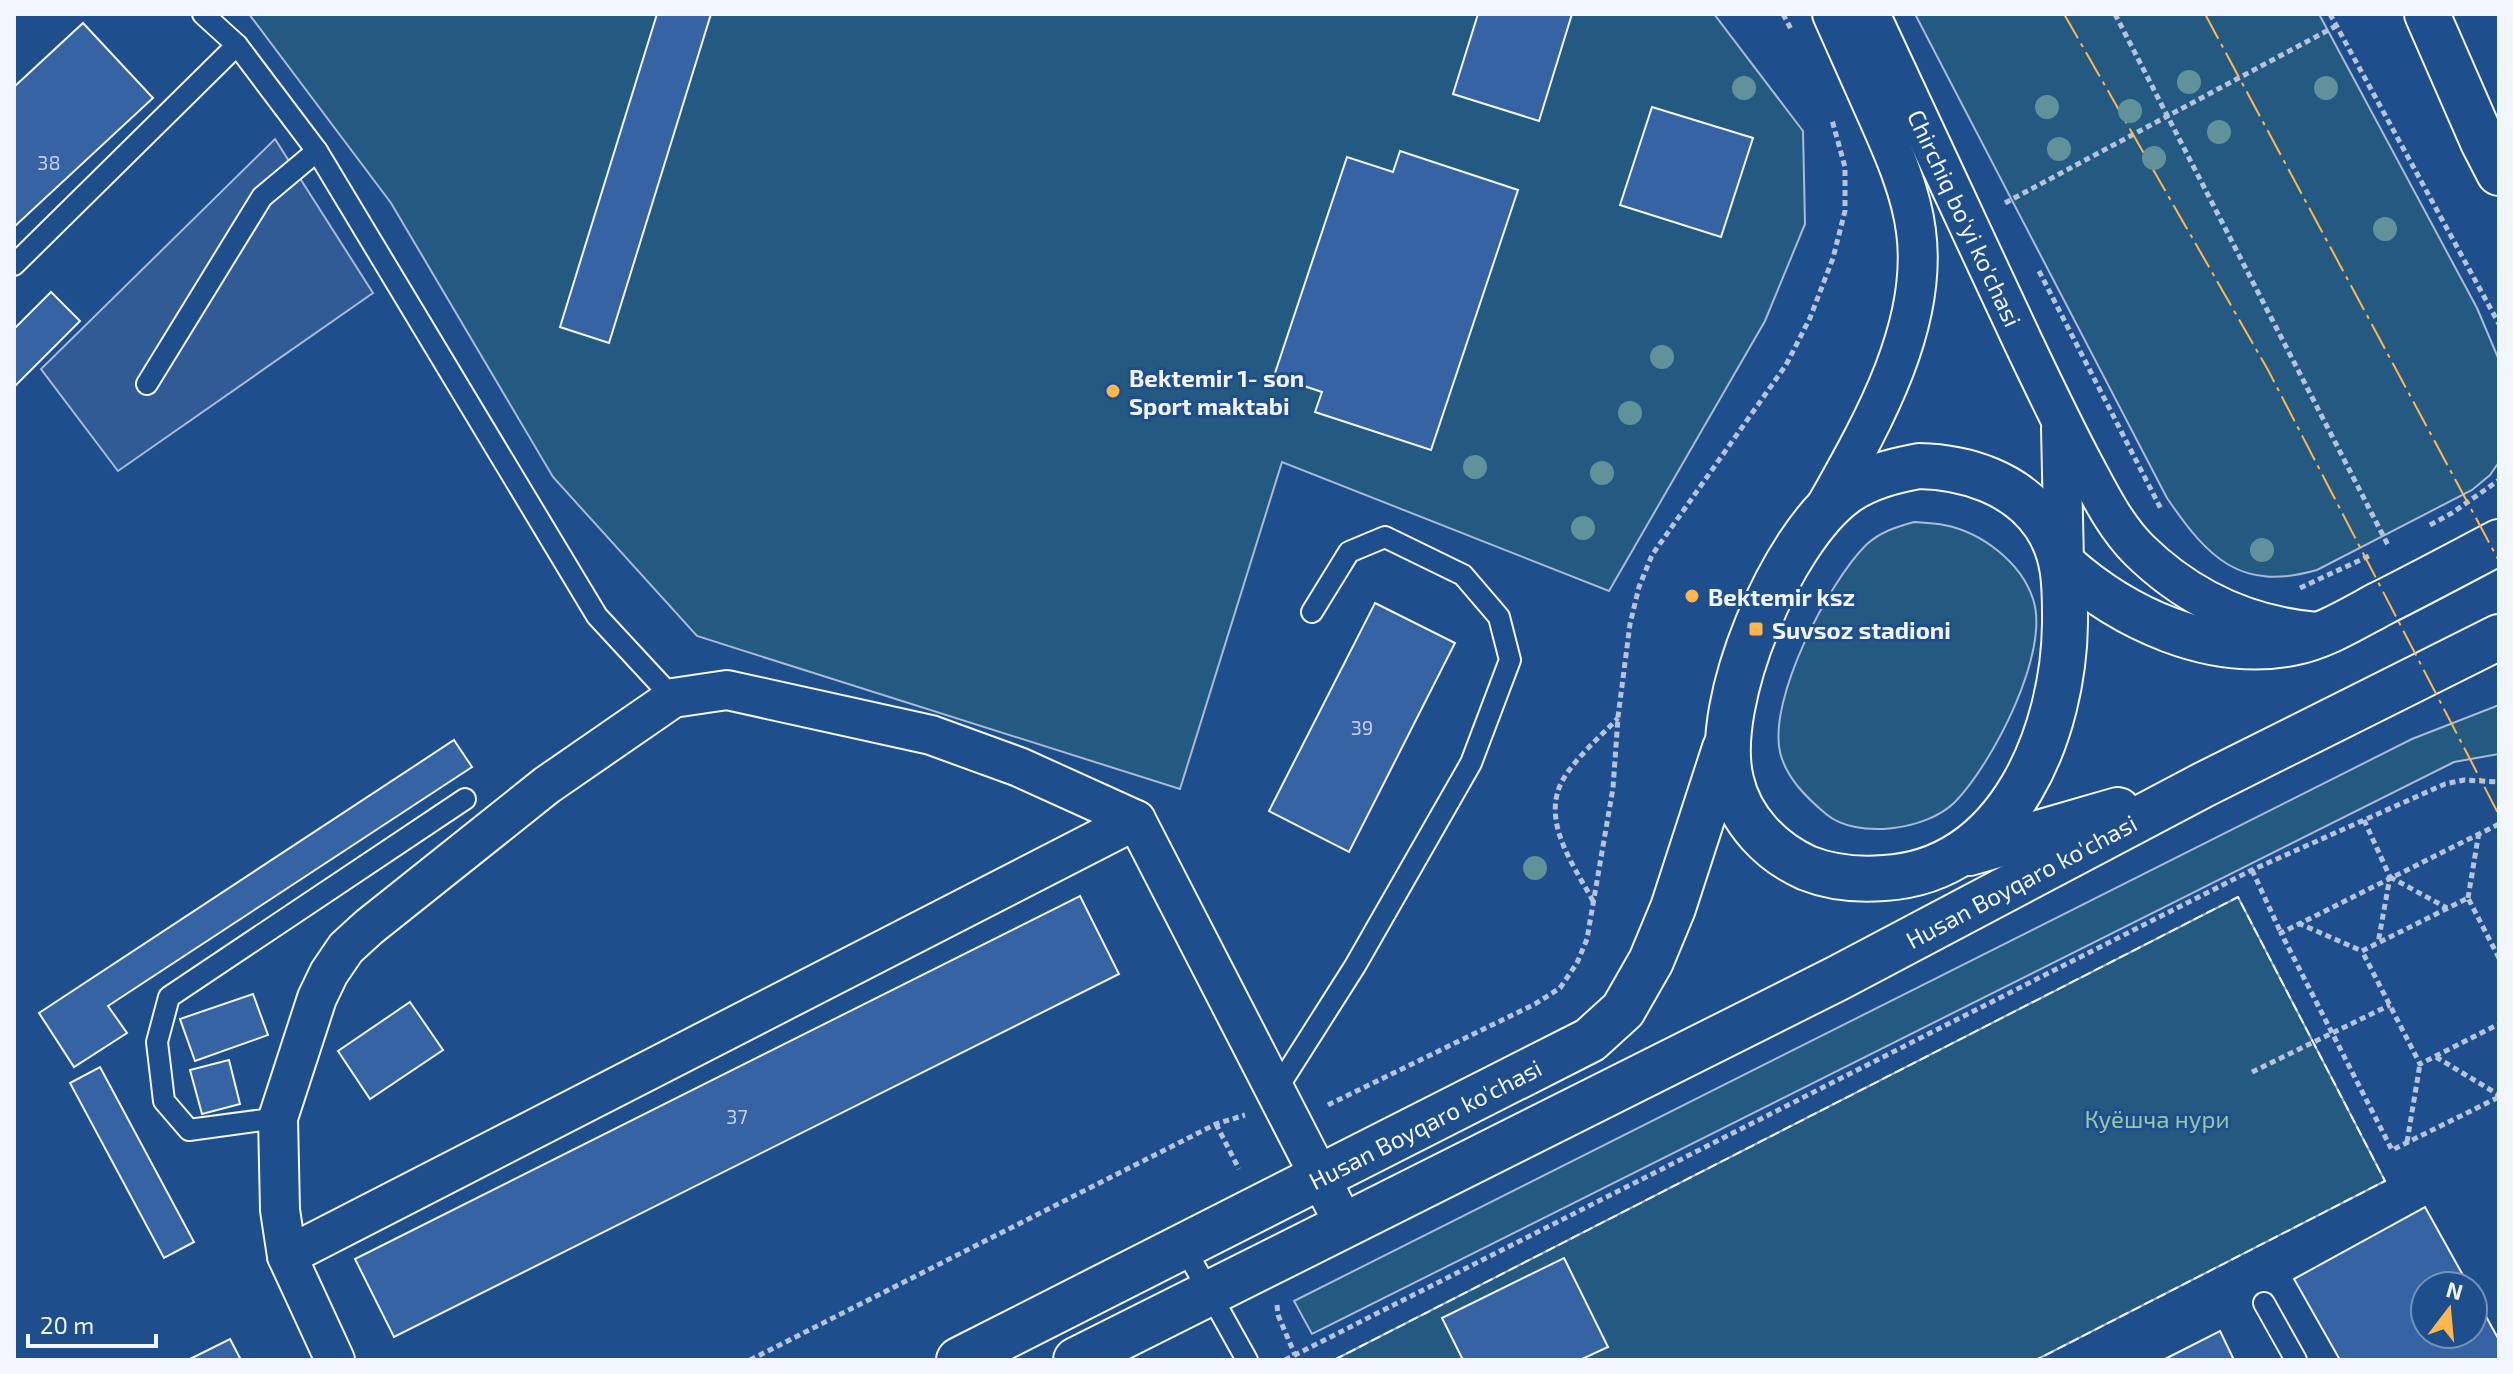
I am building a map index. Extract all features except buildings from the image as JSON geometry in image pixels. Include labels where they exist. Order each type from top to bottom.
[{"type":"main road","points":[[2427,14],[2499,173]]},
{"type":"main road","name":"Husan Boyqaro ko'chasi","points":[[2205,784],[1959,856],[1917,873],[1873,879],[1830,875],[1791,860],[1774,849],[1759,835],[1737,800],[1729,770],[1729,737],[1738,678],[1773,590],[1795,551],[1820,518],[1846,493],[1879,476],[1919,466],[1957,468],[2003,488],[2045,523],[2064,565],[2086,585],[2149,621],[2185,635],[2221,643],[2257,647],[2293,643],[2324,633],[2499,542]]},
{"type":"main road","name":"Husan Boyqaro ko'chasi","points":[[1838,978],[2005,814],[2026,781],[2053,712],[2062,662],[2065,638],[2064,565]]},
{"type":"main road","name":"Husan Boyqaro ko'chasi","points":[[1076,1360],[1838,978],[2205,784],[2499,637]]},
{"type":"main road","name":"Husan Boyqaro ko'chasi","points":[[959,1360],[1590,1040],[1623,1010],[1651,961],[1673,908],[1729,737]]},
{"type":"street","name":"Chirchiq bo'yi ko'chasi","points":[[1820,518],[1871,425],[1899,357],[1912,311],[1918,257],[1910,202],[1893,153],[1832,14]]},
{"type":"street","name":"Chirchiq bo'yi ko'chasi","points":[[1870,14],[2060,421],[2110,514],[2137,547],[2167,575],[2203,598],[2243,618],[2283,629],[2324,633]]},
{"type":"street","name":"Chirchiq bo'yi ko'chasi","points":[[2060,421],[2064,565]]},
{"type":"street","points":[[335,1360],[287,1256],[280,1210],[278,1118],[317,998],[329,973],[346,948],[547,785],[673,698],[727,690],[931,735],[1019,767],[1136,820],[1344,1224]]},
{"type":"street","points":[[287,1256],[1136,820]]},
{"type":"lane","points":[[203,14],[237,45],[317,151],[597,616],[673,698]]},
{"type":"lane","points":[[14,265],[237,45]]},
{"type":"lane","points":[[147,384],[262,197],[317,151]]},
{"type":"lane","points":[[1275,1092],[1355,966],[1471,763],[1510,660],[1499,617],[1463,575],[1385,537],[1349,552],[1312,612]]},
{"type":"lane","points":[[278,1118],[189,1130],[164,1101],[157,1042],[169,997],[465,799]]},
{"type":"lane","points":[[1184,1247],[1247,1360]]},
{"type":"lane","points":[[2264,1303],[2296,1360]]},
{"type":"path","points":[[2115,14],[2389,547]]},
{"type":"path","points":[[2330,14],[2499,324]]},
{"type":"path","points":[[1997,190],[2005,203],[2336,26]]},
{"type":"path","points":[[2033,260],[2169,523]]},
{"type":"path","points":[[2427,527],[2499,480]]},
{"type":"path","points":[[2295,590],[2402,540]]},
{"type":"path","points":[[1594,903],[1559,837],[1558,789],[1618,717]]},
{"type":"path","points":[[1285,1360],[2252,870],[2445,784],[2464,780],[2499,782]]},
{"type":"path","points":[[2364,820],[2390,877],[2378,943]]},
{"type":"path","points":[[2281,933],[2499,822]]},
{"type":"path","points":[[2479,832],[2468,898],[2498,955]]},
{"type":"path","points":[[2252,870],[2392,1150],[2499,1096]]},
{"type":"path","points":[[2390,877],[2448,909]]},
{"type":"path","points":[[2362,951],[2468,898]]},
{"type":"path","points":[[2298,923],[2362,951],[2420,1064],[2407,1142]]},
{"type":"path","points":[[2252,1072],[2390,1005]]},
{"type":"path","points":[[2420,1064],[2499,1024]]},
{"type":"path","points":[[2435,1057],[2499,1096]]},
{"type":"green space","name":"Bektemir 1- son Sport maktabi","points":[[249,14],[1714,14],[1803,131],[1805,224],[1765,321],[1609,591],[1282,462],[1180,789],[697,636],[553,477],[391,203]]},
{"type":"green space","points":[[1915,14],[2319,14],[2477,308],[2499,360],[2499,462],[2490,475],[2472,490],[2317,570],[2290,576],[2247,573],[2228,565],[2212,553],[2167,498]]},
{"type":"green space","points":[[1914,522],[1944,525],[1972,534],[2009,561],[2027,585],[2033,599],[2036,621],[2034,648],[2015,706],[2001,735],[1970,785],[1955,802],[1943,812],[1910,825],[1873,829],[1855,827],[1826,814],[1792,779],[1780,752],[1779,729],[1783,703],[1804,643],[1851,563],[1877,537]]},
{"type":"green space","points":[[2499,705],[2499,754],[2454,762],[1312,1334],[1294,1301],[2412,739]]},
{"type":"green space","name":"Куёшча нури","points":[[2238,897],[2385,1181],[2036,1360],[1334,1360]]},
{"type":"shaded area","points":[[275,139],[373,293],[118,471],[41,369]]},
{"type":"fence","points":[[1334,1360],[2238,897],[2385,1181],[2036,1360]]},
{"type":"power","points":[[2064,14],[2268,370],[2499,815]]},
{"type":"power","points":[[2205,14],[2499,561]]},
{"type":"place","name":"Bektemir 1- son Sport maktabi","points":[[1113,391]]},
{"type":"place","name":"Bektemir ksz","points":[[1692,596]]},
{"type":"place","name":"Suvsoz stadioni","points":[[1756,629]]}]
